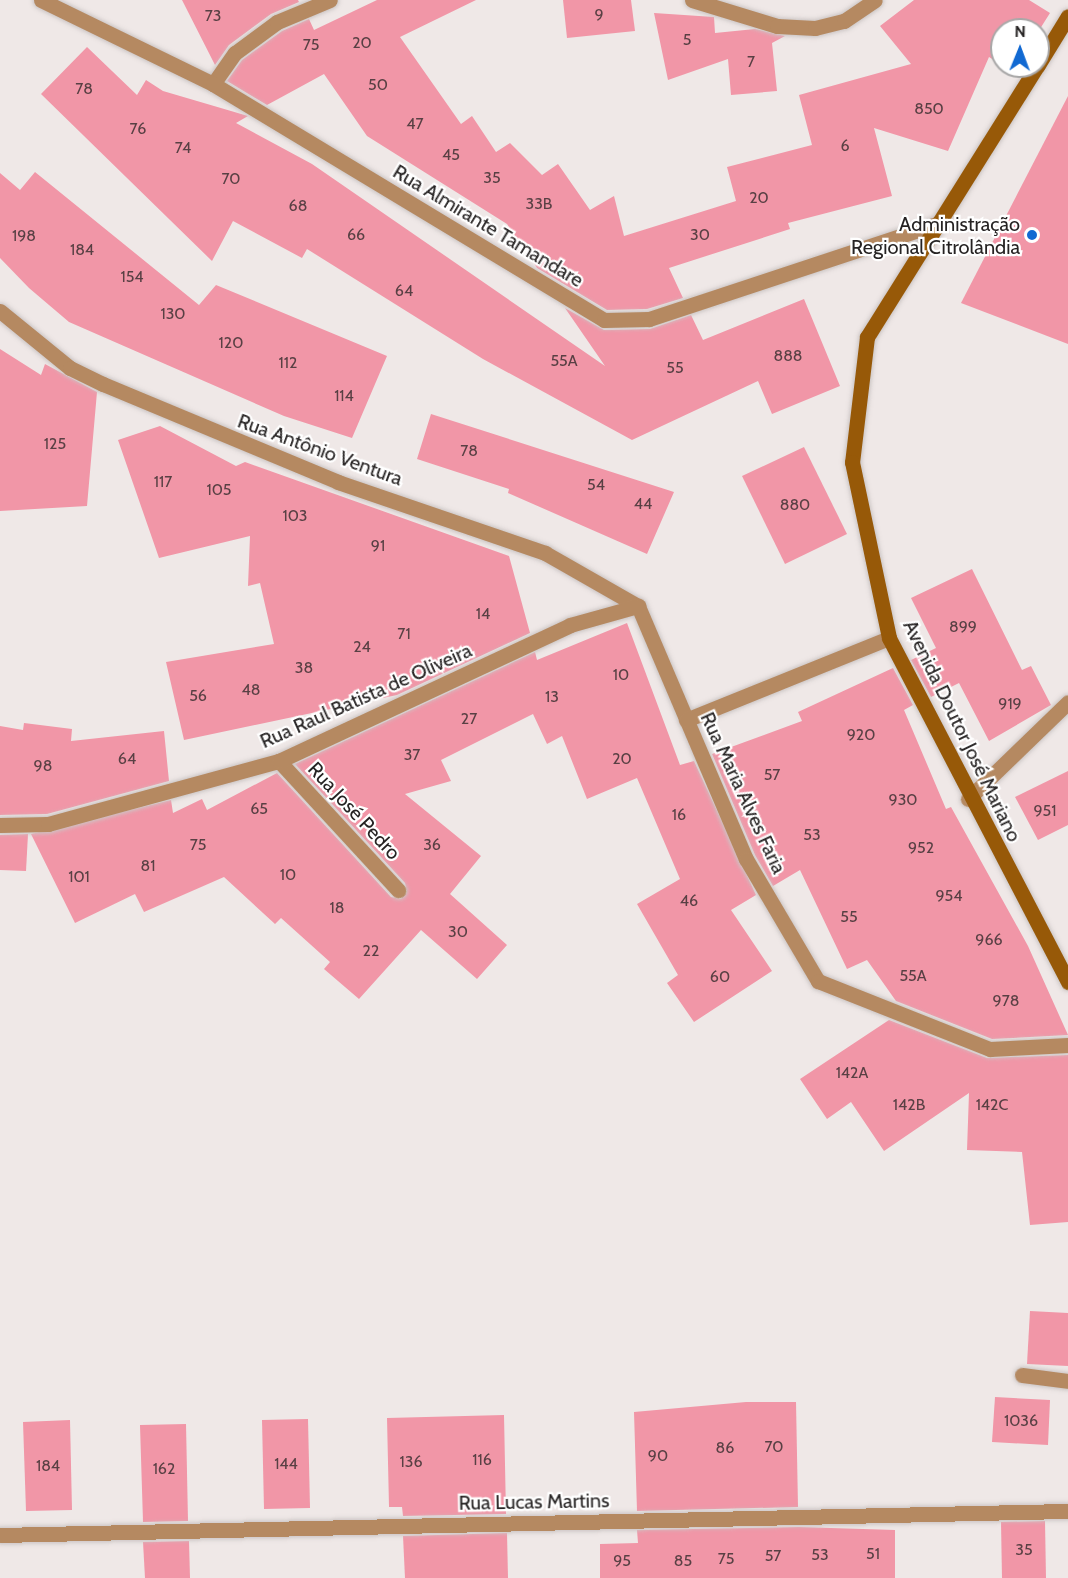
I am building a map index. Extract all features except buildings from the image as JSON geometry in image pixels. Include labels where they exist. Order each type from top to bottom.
[{"type":"street","name":"Rua Almirante Tamandare","points":[[41,0],[213,84],[604,320],[649,319],[940,224]]},
{"type":"street","points":[[213,84],[235,53],[278,22],[330,0]]},
{"type":"street","points":[[692,0],[777,26],[815,28],[844,21],[875,0]]},
{"type":"street","name":"Avenida Doutor José Mariano","points":[[1050,45],[1068,16]]},
{"type":"street","name":"Avenida Doutor José Mariano","points":[[1030,78],[867,337],[852,462],[889,638],[968,799],[1068,982]]},
{"type":"street","name":"Rua Antônio Ventura","points":[[0,311],[70,368],[103,384],[338,482],[545,553],[638,606]]},
{"type":"street","name":"Rua Maria Alves Faria","points":[[638,606],[746,859],[818,981],[990,1048],[1068,1045]]},
{"type":"street","name":"Rua Raul Batista de Oliveira","points":[[0,825],[48,824],[279,761],[570,626],[638,606]]},
{"type":"street","points":[[686,720],[889,638]]},
{"type":"street","points":[[968,799],[1068,702]]},
{"type":"street","name":"Rua José Pedro","points":[[279,761],[398,890]]},
{"type":"street","points":[[1022,1376],[1068,1381]]},
{"type":"street","name":"Rua Lucas Martins","points":[[0,1535],[1068,1511]]},
{"type":"place","name":"Administração Regional Citrolândia","points":[[1032,235]]}]
